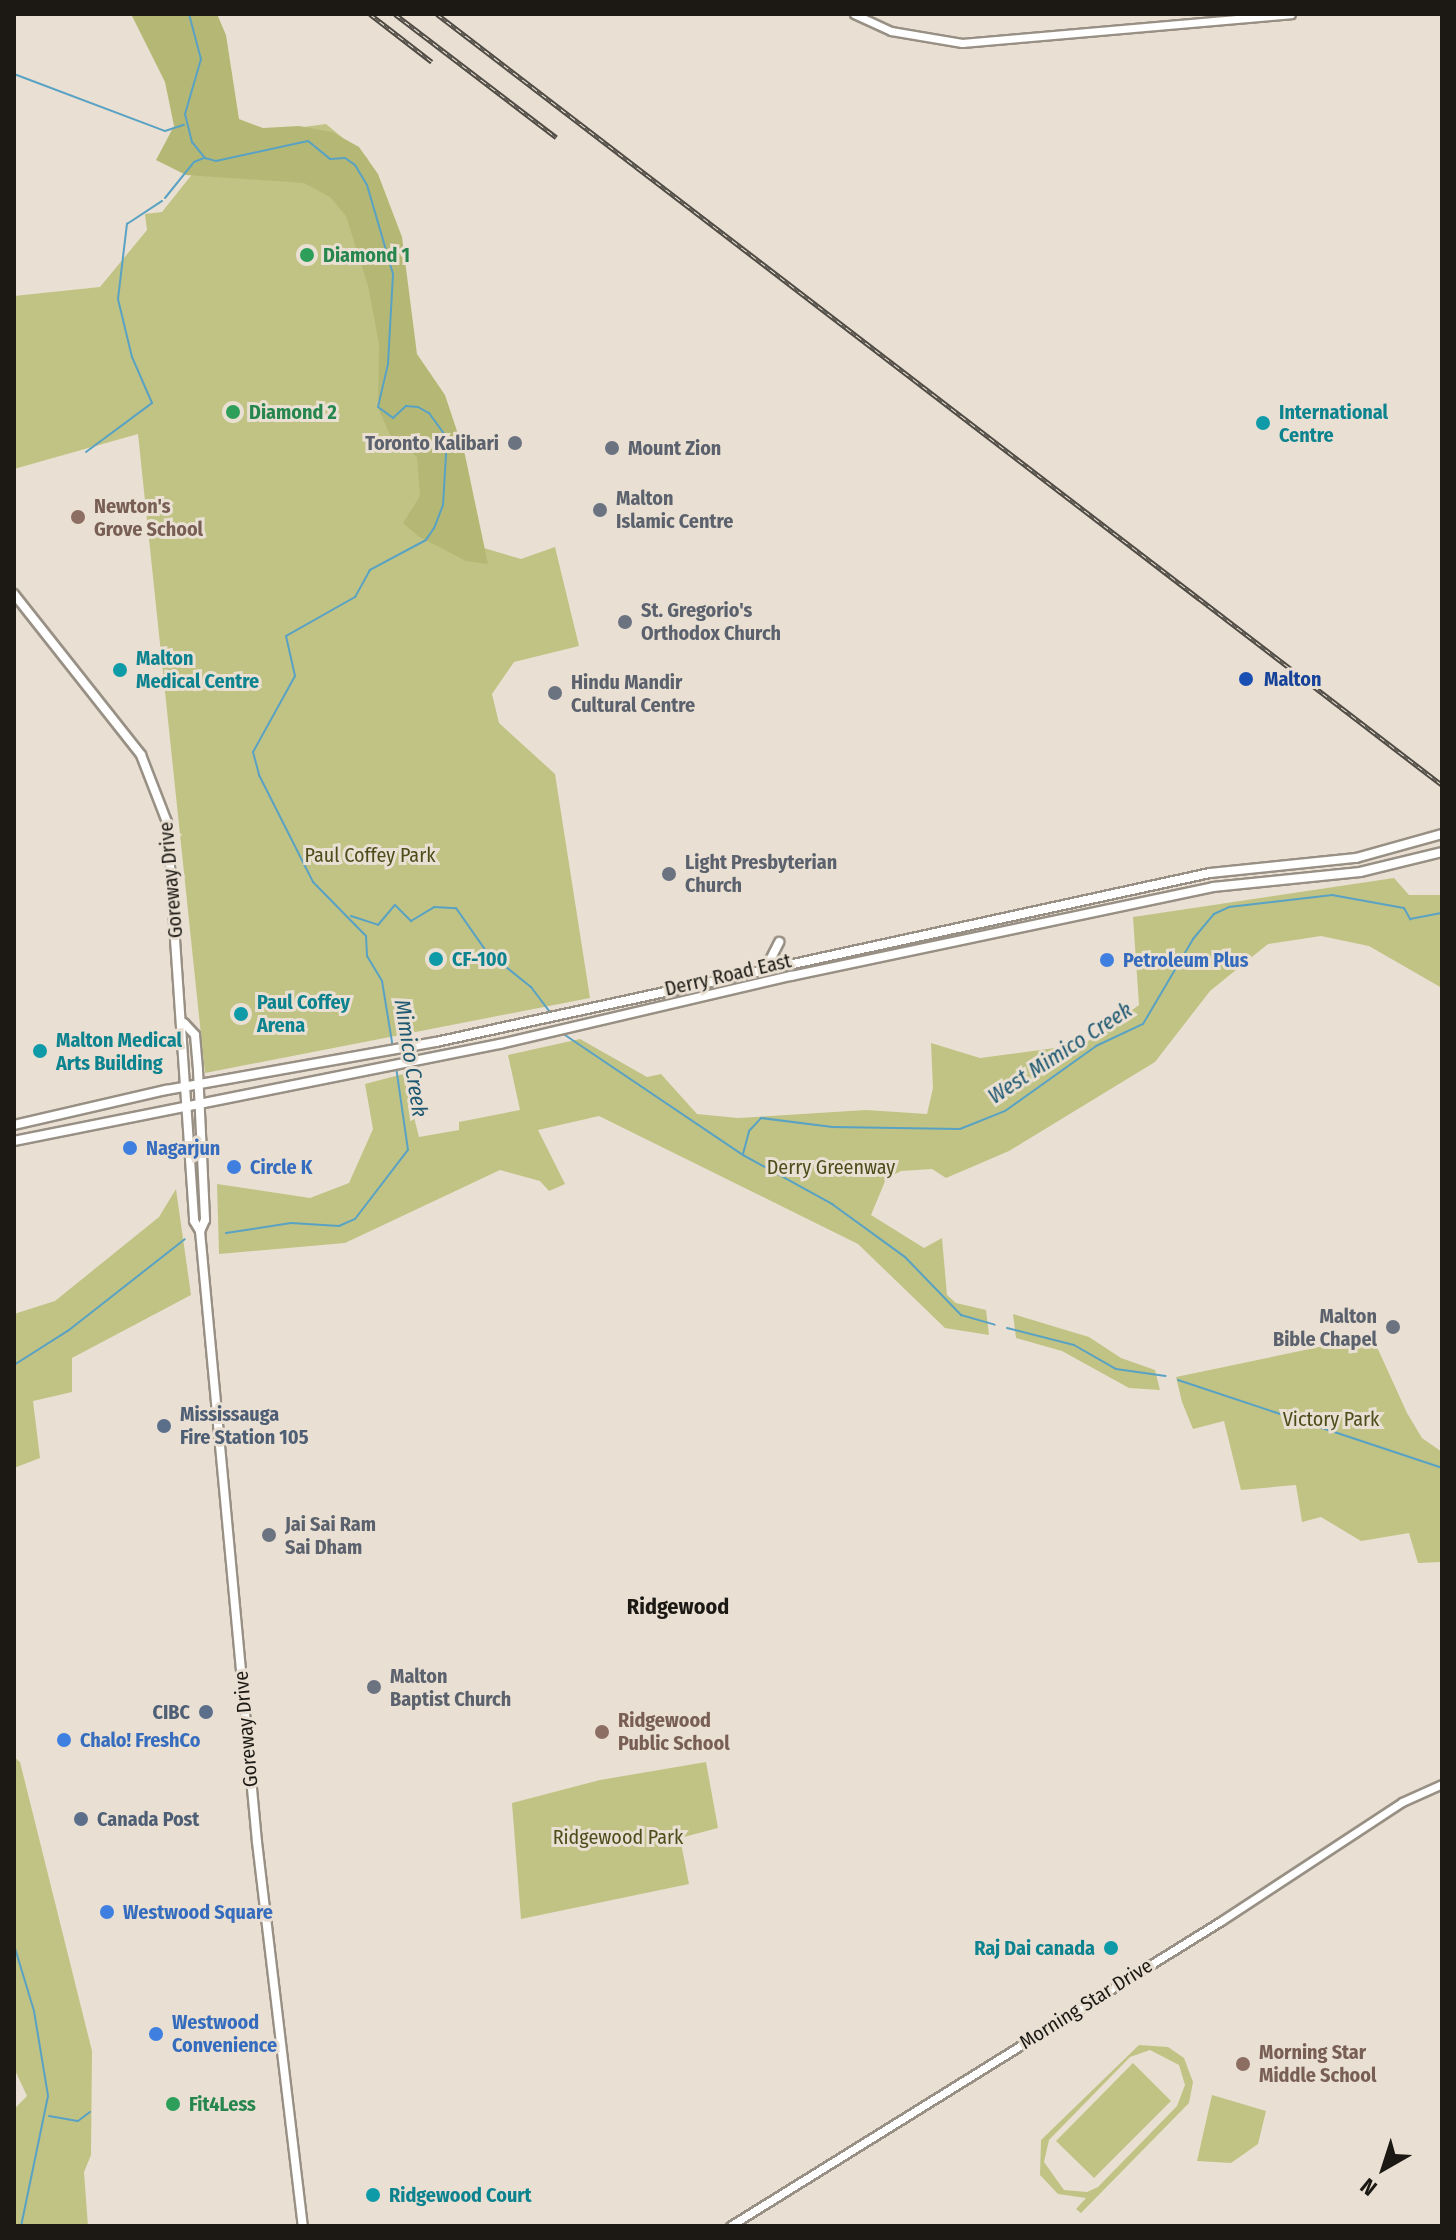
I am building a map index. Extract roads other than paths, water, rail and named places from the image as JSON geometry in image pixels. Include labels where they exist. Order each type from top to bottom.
[{"type":"main road","name":"Goreway Drive","points":[[14,594],[129,739],[163,801],[184,1023],[178,1037],[194,1221],[200,1231],[203,1254],[257,1842],[303,2226]]},
{"type":"main road","name":"Derry Road East","points":[[14,1125],[182,1088],[436,1042],[767,966],[1210,873],[1356,858],[1442,834]]},
{"type":"main road","name":"Derry Road East","points":[[14,1141],[319,1081],[1213,887],[1360,872],[1442,852]]},
{"type":"main road","points":[[767,966],[779,942]]},
{"type":"main road","points":[[528,1021],[537,1026],[532,1035]]},
{"type":"main road","name":"Goreway Drive","points":[[184,1023],[195,1035],[199,1086],[205,1220],[200,1231]]},
{"type":"main road","points":[[436,1042],[439,1055]]},
{"type":"main road","points":[[317,1065],[319,1081]]},
{"type":"street","points":[[854,14],[891,31],[962,43],[1291,14]]},
{"type":"street","name":"Morning Star Drive","points":[[730,2226],[1221,1921],[1402,1802],[1442,1784]]},
{"type":"waterway","name":"Mimico Creek","points":[[189,14],[201,59],[185,114],[192,142],[205,158],[216,161],[308,141],[330,159],[345,158],[355,165],[367,185],[393,274],[388,364],[378,407],[393,418],[406,406],[418,407],[429,413],[447,438],[443,505],[434,528],[426,540],[370,570],[355,597],[286,636],[295,676],[253,752],[259,775],[313,882],[366,936],[367,956],[382,981],[393,1048]]},
{"type":"waterway","points":[[14,74],[165,131],[184,125]]},
{"type":"waterway","points":[[165,198],[194,162],[204,158]]},
{"type":"waterway","points":[[86,452],[152,403],[132,357],[118,299],[127,224],[162,201]]},
{"type":"waterway","name":"West Mimico Creek","points":[[743,1154],[749,1131],[761,1118],[832,1127],[960,1129],[1005,1111],[1096,1046],[1143,1024],[1193,939],[1214,914],[1229,907],[1332,895],[1404,908],[1410,919],[1442,913]]},
{"type":"waterway","name":"West Mimico Creek","points":[[351,916],[378,925],[395,905],[411,921],[434,907],[456,908],[486,951],[531,987],[551,1014]]},
{"type":"waterway","points":[[562,1033],[743,1155],[832,1204],[905,1257],[961,1315],[995,1325]]},
{"type":"waterway","name":"Mimico Creek","points":[[226,1233],[291,1223],[339,1226],[355,1219],[408,1150],[396,1067]]},
{"type":"waterway","name":"Mimico Creek","points":[[14,1365],[69,1330],[185,1239]]},
{"type":"waterway","points":[[1007,1328],[1074,1345],[1116,1369],[1166,1376]]},
{"type":"waterway","points":[[1178,1380],[1442,1468]]},
{"type":"waterway","name":"Mimico Creek","points":[[14,1945],[34,2011],[48,2096],[21,2226]]},
{"type":"waterway","points":[[49,2116],[78,2121],[90,2112]]},
{"type":"railway","points":[[370,14],[432,62]]},
{"type":"railway","points":[[395,14],[556,137]]},
{"type":"railway","points":[[437,14],[1442,785]]},
{"type":"place","name":"Diamond 1","points":[[307,255]]},
{"type":"place","name":"Diamond 2","points":[[233,412]]},
{"type":"place","name":"International Centre","points":[[1263,423]]},
{"type":"place","name":"Toronto Kalibari","points":[[515,443]]},
{"type":"place","name":"Mount Zion","points":[[612,448]]},
{"type":"place","name":"Malton Islamic Centre","points":[[600,510]]},
{"type":"place","name":"Newton's Grove School","points":[[78,517]]},
{"type":"place","name":"St. Gregorio's Orthodox Church","points":[[625,622]]},
{"type":"place","name":"Malton Medical Centre","points":[[120,670]]},
{"type":"place","name":"Malton","points":[[1246,679]]},
{"type":"place","name":"Hindu Mandir Cultural Centre","points":[[555,693]]},
{"type":"place","name":"Light Presbyterian Church","points":[[669,874]]},
{"type":"place","name":"CF-100","points":[[436,959]]},
{"type":"place","name":"Petroleum Plus","points":[[1107,960]]},
{"type":"place","name":"Paul Coffey Arena","points":[[241,1014]]},
{"type":"place","name":"Malton Medical Arts Building","points":[[40,1051]]},
{"type":"place","name":"Nagarjun","points":[[130,1148]]},
{"type":"place","name":"Circle K","points":[[234,1167]]},
{"type":"place","name":"Malton Bible Chapel","points":[[1393,1327]]},
{"type":"place","name":"Mississauga Fire Station 105","points":[[164,1426]]},
{"type":"place","name":"Jai Sai Ram Sai Dham","points":[[269,1535]]},
{"type":"place","name":"Malton Baptist Church","points":[[374,1687]]},
{"type":"place","name":"CIBC","points":[[206,1712]]},
{"type":"place","name":"Ridgewood Public School","points":[[602,1732]]},
{"type":"place","name":"Chalo! FreshCo","points":[[64,1740]]},
{"type":"place","name":"Canada Post","points":[[81,1819]]},
{"type":"place","name":"Westwood Square","points":[[107,1912]]},
{"type":"place","name":"Raj Dai canada","points":[[1111,1948]]},
{"type":"place","name":"Westwood Convenience","points":[[156,2034]]},
{"type":"place","name":"Morning Star Middle School","points":[[1243,2064]]},
{"type":"place","name":"Fit4Less","points":[[173,2104]]},
{"type":"place","name":"Ridgewood Court","points":[[373,2195]]},
{"type":"district","name":"Ridgewood","points":[[678,1607]]},
{"type":"park label","name":"Paul Coffey Park","points":[[370,855]]},
{"type":"park label","name":"Derry Greenway","points":[[831,1167]]},
{"type":"park label","name":"Victory Park","points":[[1331,1419]]},
{"type":"park label","name":"Ridgewood Park","points":[[618,1837]]}]
